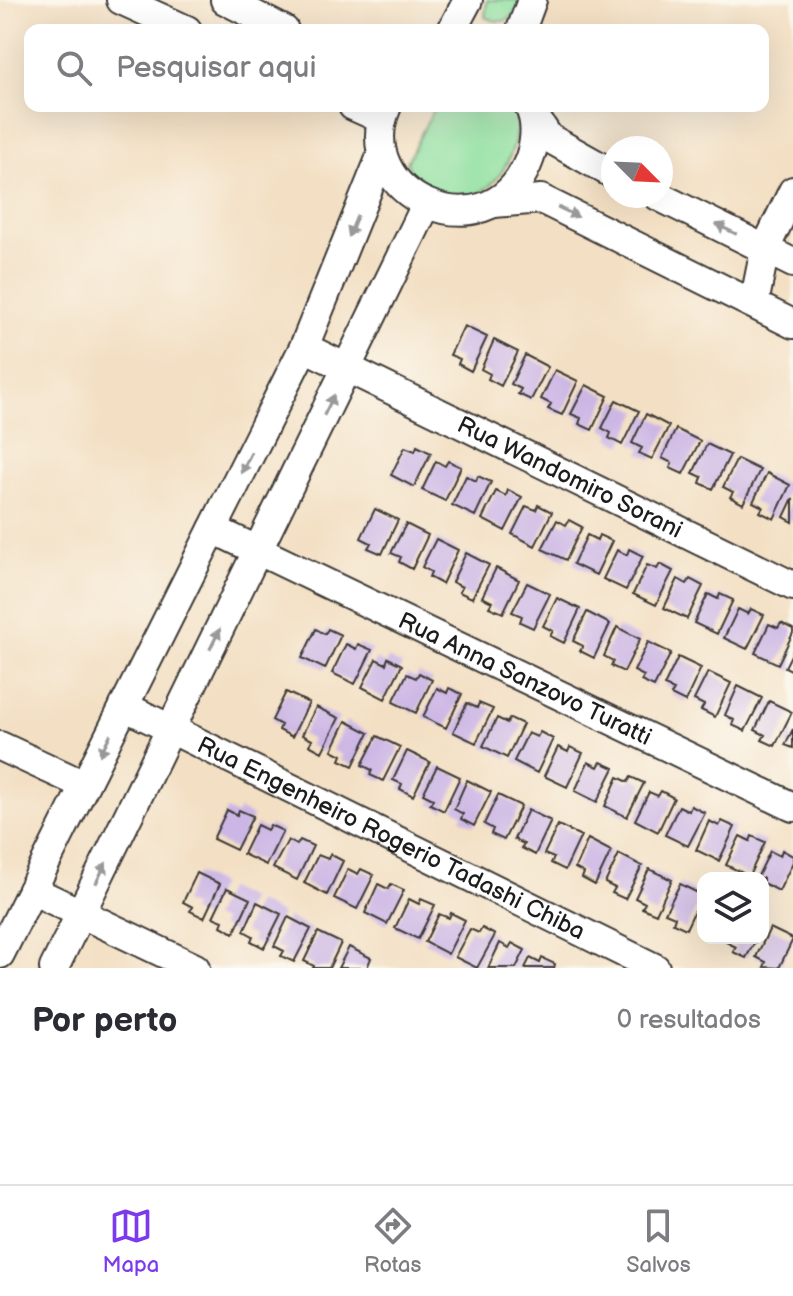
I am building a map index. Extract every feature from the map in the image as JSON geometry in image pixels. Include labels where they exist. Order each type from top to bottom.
[{"type":"street","points":[[121,0],[174,24]]},
{"type":"street","points":[[225,0],[272,24]]},
{"type":"street","points":[[455,24],[468,0]]},
{"type":"street","points":[[523,24],[532,0]]},
{"type":"street","points":[[494,203],[520,181],[534,149],[531,112]]},
{"type":"street","points":[[532,112],[549,138],[601,167]]},
{"type":"street","points":[[0,954],[304,347],[382,154],[384,113]]},
{"type":"street","points":[[382,154],[398,185],[426,205],[460,212],[494,203],[541,199],[793,324]]},
{"type":"street","points":[[754,304],[765,249],[793,191]]},
{"type":"street","points":[[673,203],[793,263]]},
{"type":"street","points":[[54,968],[426,205]]},
{"type":"street","name":"Rua Wandomiro Sorani","points":[[304,347],[793,586]]},
{"type":"street","name":"Rua Anna Sanzovo Turatti","points":[[213,529],[793,807]]},
{"type":"street","name":"Rua Engenheiro Rogerio Tadashi Chiba","points":[[124,706],[655,968]]},
{"type":"street","points":[[0,746],[84,785]]},
{"type":"street","points":[[32,890],[195,968]]},
{"type":"green space","points":[[487,0],[522,0],[512,16],[498,21],[485,17]]},
{"type":"green space","points":[[432,112],[516,112],[515,138],[504,168],[482,191],[468,198],[451,200],[436,195],[413,180],[407,162]]},
{"type":"building","points":[[464,326],[487,337],[471,371],[458,364],[460,359],[450,355]]},
{"type":"building","points":[[494,340],[518,352],[501,386],[488,379],[490,374],[481,369]]},
{"type":"building","points":[[525,355],[548,367],[531,400],[518,394],[521,389],[511,384]]},
{"type":"building","points":[[555,370],[578,381],[562,415],[548,409],[551,404],[541,399]]},
{"type":"building","points":[[586,385],[608,396],[592,430],[579,424],[581,418],[571,414]]},
{"type":"building","points":[[616,400],[639,411],[622,445],[609,438],[611,433],[602,428]]},
{"type":"building","points":[[646,414],[669,426],[652,459],[639,453],[642,448],[632,443]]},
{"type":"building","points":[[676,429],[700,441],[683,474],[670,468],[672,463],[662,458]]},
{"type":"building","points":[[707,444],[730,455],[713,489],[700,483],[702,477],[693,473]]},
{"type":"building","points":[[417,446],[431,453],[414,487],[391,475],[405,447],[415,451]]},
{"type":"building","points":[[737,459],[760,470],[743,504],[730,497],[733,492],[723,487]]},
{"type":"building","points":[[436,461],[445,466],[448,461],[461,467],[445,501],[422,490]]},
{"type":"building","points":[[767,473],[790,485],[774,519],[760,512],[763,507],[753,502]]},
{"type":"building","points":[[466,476],[476,481],[478,476],[491,482],[475,516],[452,505]]},
{"type":"building","points":[[508,490],[522,497],[505,531],[482,519],[496,491],[506,496]]},
{"type":"building","points":[[793,498],[793,522],[784,517]]},
{"type":"building","points":[[538,505],[552,512],[535,546],[512,534],[526,506],[536,510]]},
{"type":"building","points":[[375,509],[398,520],[382,554],[368,548],[371,543],[361,538]]},
{"type":"building","points":[[557,520],[566,525],[569,520],[582,527],[566,560],[542,549]]},
{"type":"building","points":[[406,524],[428,535],[412,569],[399,562],[401,557],[391,553]]},
{"type":"building","points":[[587,535],[597,540],[599,535],[612,541],[596,575],[573,564]]},
{"type":"building","points":[[436,539],[458,550],[442,584],[429,577],[431,572],[422,567]]},
{"type":"building","points":[[629,549],[643,556],[626,590],[603,579],[617,550],[627,555]]},
{"type":"building","points":[[466,553],[489,565],[472,598],[459,592],[462,587],[452,582]]},
{"type":"building","points":[[660,564],[673,571],[656,605],[633,594],[647,565],[657,569]]},
{"type":"building","points":[[496,568],[519,580],[503,613],[489,607],[492,602],[482,597]]},
{"type":"building","points":[[678,579],[687,584],[690,579],[703,586],[687,619],[664,608]]},
{"type":"building","points":[[527,583],[550,594],[533,628],[520,622],[522,616],[512,612]]},
{"type":"building","points":[[708,594],[718,599],[720,594],[733,600],[717,634],[694,623]]},
{"type":"building","points":[[557,598],[580,609],[564,643],[550,636],[553,631],[543,626]]},
{"type":"building","points":[[738,609],[748,614],[751,609],[764,615],[747,649],[724,638]]},
{"type":"building","points":[[587,612],[610,624],[594,658],[580,651],[583,646],[573,641]]},
{"type":"building","points":[[781,623],[793,629],[793,633],[778,664],[755,653],[769,624],[778,628]]},
{"type":"building","points":[[617,627],[640,639],[624,672],[611,666],[613,661],[604,656]]},
{"type":"building","points":[[316,629],[325,634],[328,629],[341,635],[325,669],[302,658]]},
{"type":"building","points":[[648,642],[671,653],[654,687],[641,681],[644,676],[634,671]]},
{"type":"building","points":[[346,644],[356,649],[358,644],[372,650],[355,684],[332,673]]},
{"type":"building","points":[[793,651],[793,671],[785,667]]},
{"type":"building","points":[[678,657],[701,668],[685,702],[671,695],[674,690],[664,686]]},
{"type":"building","points":[[388,658],[402,665],[385,699],[362,687],[376,659],[386,664]]},
{"type":"building","points":[[708,672],[731,683],[715,717],[701,710],[704,705],[694,700]]},
{"type":"building","points":[[419,673],[432,680],[416,713],[393,702],[407,674],[416,678]]},
{"type":"building","points":[[738,686],[762,698],[745,731],[732,725],[734,720],[725,715]]},
{"type":"building","points":[[437,688],[447,693],[449,688],[462,694],[446,728],[423,717]]},
{"type":"building","points":[[286,692],[309,703],[292,737],[279,730],[281,725],[272,720]]},
{"type":"building","points":[[769,701],[792,712],[775,746],[762,740],[765,735],[755,730]]},
{"type":"building","points":[[467,703],[477,708],[479,703],[493,709],[476,743],[453,732]]},
{"type":"building","points":[[316,707],[339,718],[322,752],[309,745],[312,740],[302,735]]},
{"type":"building","points":[[497,718],[507,723],[510,718],[523,724],[507,758],[483,746]]},
{"type":"building","points":[[346,721],[369,733],[353,766],[340,760],[342,755],[332,750]]},
{"type":"building","points":[[793,729],[793,748],[785,745]]},
{"type":"building","points":[[540,732],[553,739],[537,773],[514,761],[528,733],[537,737]]},
{"type":"building","points":[[377,736],[400,747],[383,781],[370,775],[372,770],[362,765]]},
{"type":"building","points":[[558,747],[568,752],[570,747],[583,753],[567,787],[544,776]]},
{"type":"building","points":[[407,751],[430,762],[413,796],[400,789],[402,784],[393,780]]},
{"type":"building","points":[[588,762],[598,767],[601,762],[614,768],[597,802],[575,791]]},
{"type":"building","points":[[437,766],[460,777],[444,811],[430,804],[433,799],[423,794]]},
{"type":"building","points":[[618,777],[628,782],[631,777],[644,783],[627,817],[605,806]]},
{"type":"building","points":[[467,780],[491,792],[474,826],[461,819],[463,814],[454,809]]},
{"type":"building","points":[[661,791],[674,798],[658,832],[635,820],[649,792],[658,796]]},
{"type":"building","points":[[498,795],[521,806],[504,840],[491,834],[493,829],[484,824]]},
{"type":"building","points":[[679,806],[689,811],[691,806],[705,813],[688,846],[665,835]]},
{"type":"building","points":[[227,810],[237,815],[239,810],[253,816],[236,850],[213,839]]},
{"type":"building","points":[[528,810],[551,821],[535,855],[521,848],[524,844],[514,839]]},
{"type":"building","points":[[709,821],[719,826],[722,821],[735,827],[719,861],[696,850]]},
{"type":"building","points":[[257,825],[267,830],[270,825],[283,831],[266,865],[243,854]]},
{"type":"building","points":[[558,825],[581,836],[565,870],[551,863],[554,858],[544,854]]},
{"type":"building","points":[[740,836],[750,841],[752,836],[765,842],[751,872],[741,872],[726,865]]},
{"type":"building","points":[[588,839],[611,851],[595,885],[582,878],[584,873],[575,868]]},
{"type":"building","points":[[288,840],[297,845],[300,840],[313,846],[297,880],[273,868]]},
{"type":"building","points":[[782,850],[793,856],[793,862],[779,891],[769,886],[769,872],[760,872],[770,851],[780,856]]},
{"type":"building","points":[[330,854],[343,861],[327,895],[304,883],[318,855],[328,859]]},
{"type":"building","points":[[619,854],[642,866],[625,899],[612,893],[615,888],[605,883]]},
{"type":"building","points":[[348,869],[358,874],[361,869],[374,875],[357,909],[334,898]]},
{"type":"building","points":[[649,869],[672,880],[656,914],[642,908],[645,903],[635,898]]},
{"type":"building","points":[[197,873],[220,884],[204,918],[190,911],[193,907],[183,902]]},
{"type":"building","points":[[378,884],[388,889],[391,884],[404,890],[387,924],[365,913]]},
{"type":"building","points":[[680,884],[697,892],[697,906],[686,929],[673,923],[675,917],[665,913]]},
{"type":"building","points":[[227,888],[250,899],[234,933],[221,926],[223,921],[213,917]]},
{"type":"building","points":[[409,899],[419,904],[421,899],[435,905],[418,939],[395,928]]},
{"type":"building","points":[[257,902],[281,914],[264,948],[251,941],[253,936],[244,931]]},
{"type":"building","points":[[451,913],[465,920],[448,954],[425,942],[439,914],[449,918]]},
{"type":"building","points":[[288,917],[311,929],[294,962],[281,956],[284,951],[274,946]]},
{"type":"building","points":[[482,928],[495,935],[477,968],[455,957],[470,929],[479,933]]},
{"type":"building","points":[[769,930],[793,939],[779,968],[764,967],[766,962],[756,957],[762,944],[769,944]]},
{"type":"building","points":[[318,932],[341,943],[329,968],[313,968],[304,961]]},
{"type":"building","points":[[500,943],[509,948],[512,943],[525,950],[516,968],[488,968]]},
{"type":"building","points":[[730,944],[754,944],[746,958],[733,952],[736,947]]},
{"type":"building","points":[[349,947],[371,958],[367,968],[338,968]]},
{"type":"building","points":[[530,958],[540,963],[542,958],[555,964],[554,968],[525,968]]}]
